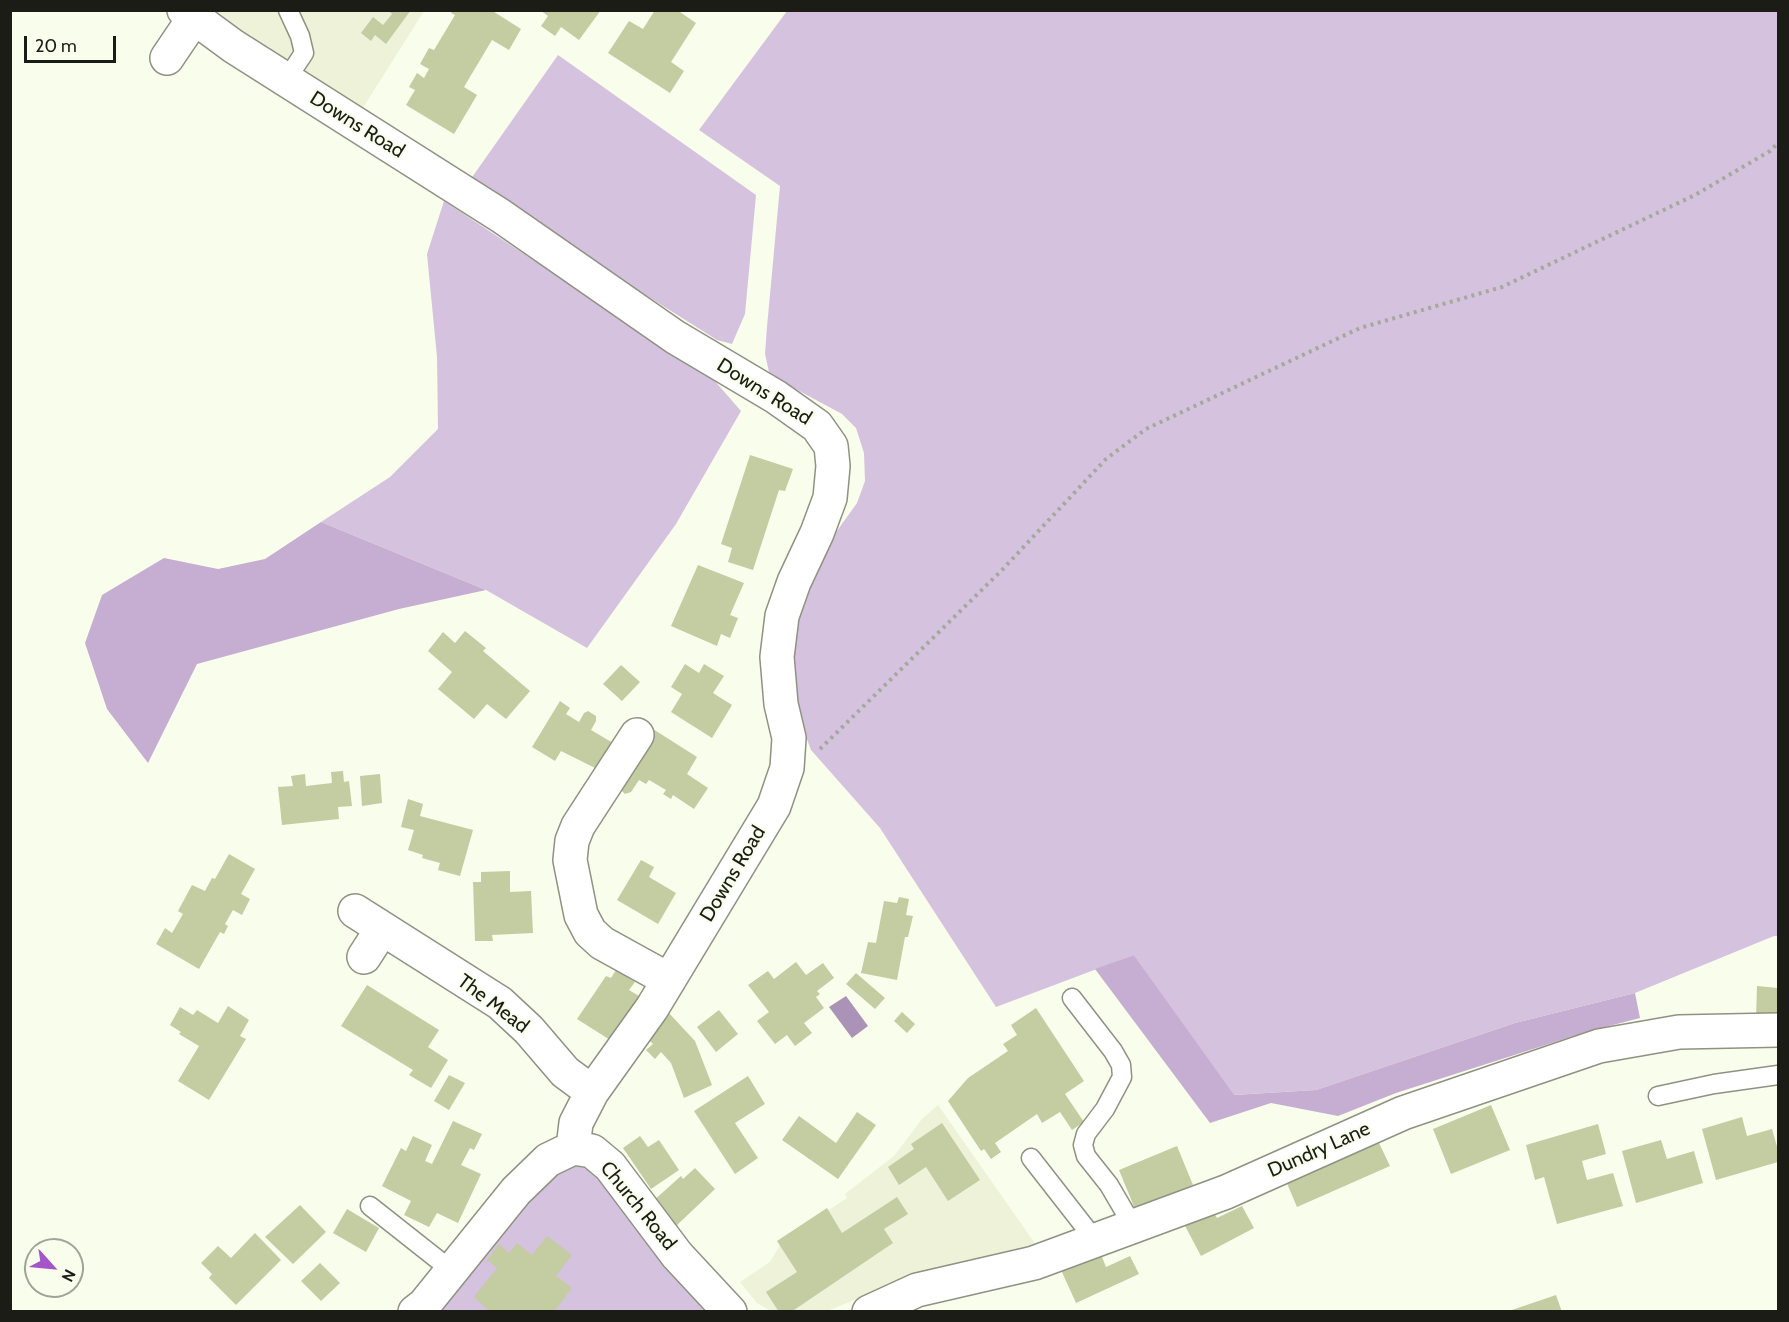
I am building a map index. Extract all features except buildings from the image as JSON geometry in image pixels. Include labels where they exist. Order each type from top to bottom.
[{"type":"street","name":"Downs Road","points":[[167,58],[189,14],[233,46],[501,216],[675,337],[776,397],[817,426],[831,446],[833,466],[830,498],[817,533],[794,582],[783,616],[777,657],[781,704],[789,738],[787,768],[774,806],[652,1008],[591,1092],[576,1123],[573,1148]]},
{"type":"street","points":[[637,735],[578,826],[572,842],[570,860],[581,915],[590,932],[602,943],[669,980]]},
{"type":"street","name":"The Mead","points":[[355,911],[500,1004],[530,1030],[565,1072],[591,1092]]},
{"type":"street","points":[[364,957],[382,929]]},
{"type":"street","name":"Dundry Lane","points":[[869,1311],[918,1290],[1034,1263],[1226,1192],[1403,1113],[1599,1046],[1679,1032],[1779,1030]]},
{"type":"street","points":[[415,1311],[424,1305],[516,1191],[548,1160],[573,1148]]},
{"type":"street","name":"Church Road","points":[[573,1148],[592,1151],[610,1166],[677,1255],[730,1311]]},
{"type":"lane","points":[[286,80],[304,53],[300,36],[288,10]]},
{"type":"lane","points":[[1072,998],[1113,1051],[1121,1065],[1122,1077],[1105,1109],[1086,1134],[1083,1145],[1086,1156],[1109,1185],[1133,1226]]},
{"type":"lane","points":[[1658,1096],[1714,1084],[1779,1075]]},
{"type":"lane","points":[[1031,1158],[1095,1240]]},
{"type":"lane","points":[[370,1206],[451,1270]]},
{"type":"path","points":[[787,768],[815,753],[1002,570],[1106,459],[1146,429],[1360,328],[1502,287],[1695,195],[1770,151],[1779,143]]},
{"type":"shaded area","points":[[212,11],[424,11],[359,114]]},
{"type":"shaded area","points":[[787,11],[1778,11],[1778,936],[1635,993],[1515,1023],[1316,1090],[1233,1095],[1134,955],[996,1007],[880,828],[811,750],[799,718],[793,673],[795,619],[829,542],[857,503],[865,481],[864,453],[856,428],[842,414],[777,379],[769,372],[765,354],[780,186],[699,130]]},
{"type":"shaded area","points":[[558,55],[756,195],[745,314],[732,344],[717,340],[468,183]]},
{"type":"shaded area","points":[[444,201],[713,379],[741,411],[676,524],[587,648],[486,590],[321,522],[390,477],[438,429],[437,357],[427,254]]},
{"type":"shaded area","points":[[321,522],[486,590],[399,609],[197,664],[148,763],[107,709],[85,643],[102,595],[164,558],[218,569],[265,559]]},
{"type":"shaded area","points":[[1134,955],[1234,1095],[1316,1090],[1515,1023],[1635,993],[1640,1018],[1586,1032],[1396,1093],[1338,1116],[1271,1103],[1210,1123],[1095,969]]},
{"type":"shaded area","points":[[846,996],[868,1026],[852,1038],[829,1007]]},
{"type":"shaded area","points":[[938,1105],[1036,1245],[914,1276],[827,1311],[771,1311],[757,1303],[740,1282],[770,1262],[783,1240],[847,1198],[845,1194],[894,1156],[922,1119]]},
{"type":"shaded area","points":[[576,1166],[598,1172],[704,1311],[438,1312],[554,1167]]}]
